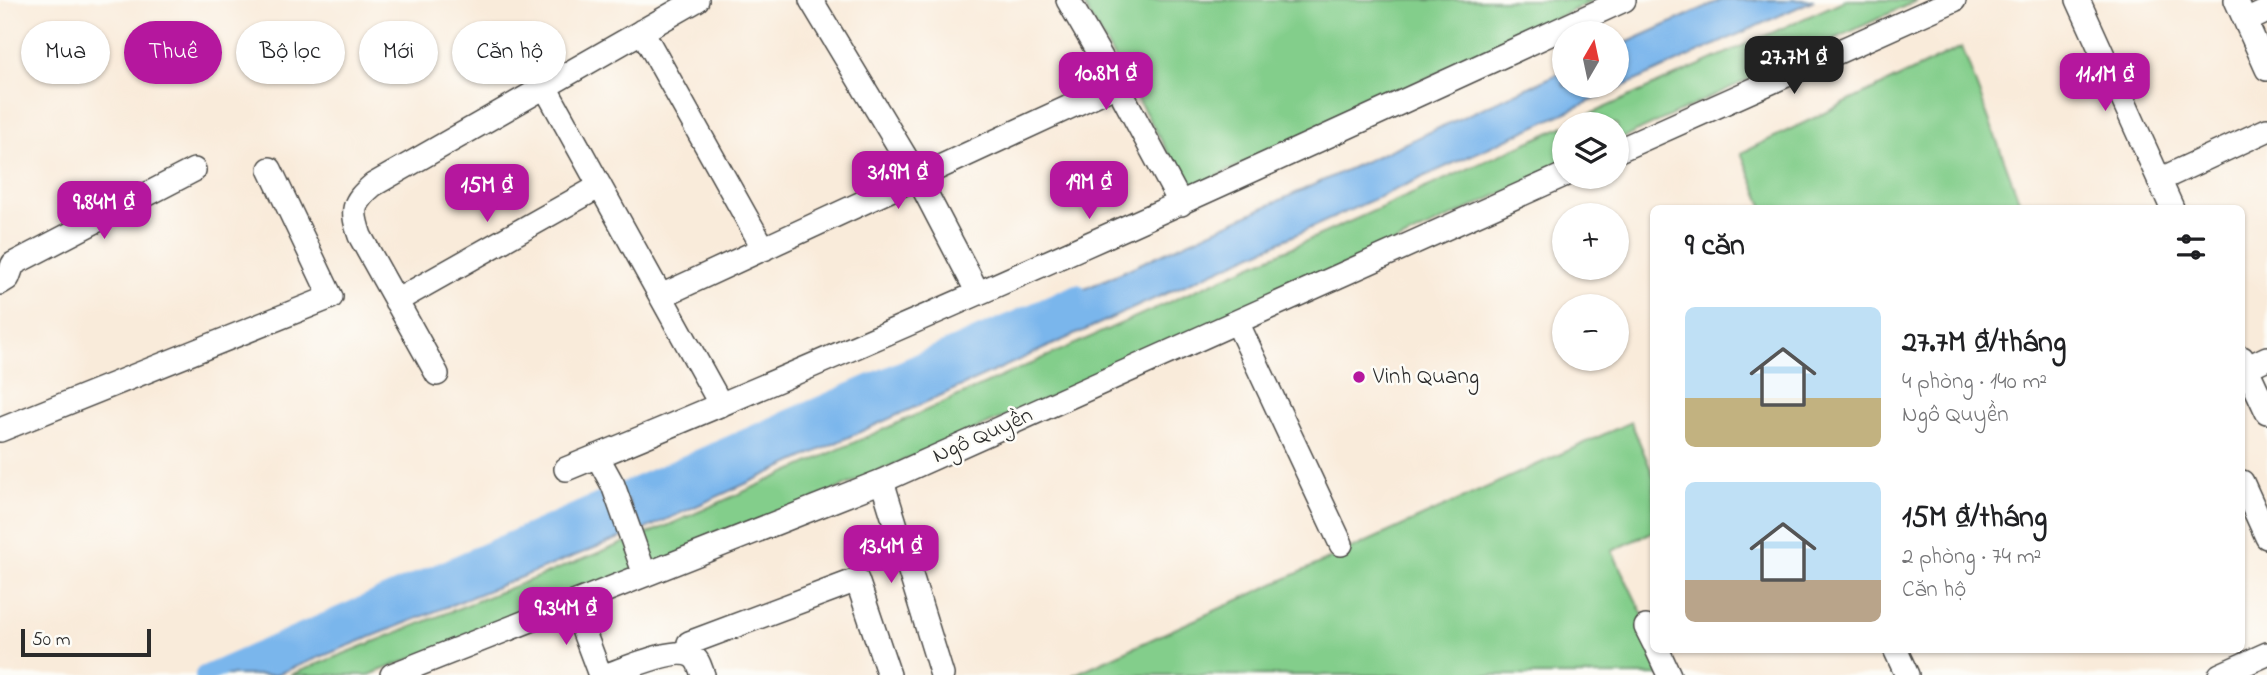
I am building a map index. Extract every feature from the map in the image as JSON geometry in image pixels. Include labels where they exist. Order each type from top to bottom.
[{"type":"street","points":[[437,374],[360,236],[354,219],[354,207],[361,195],[373,185],[697,0]]},
{"type":"street","points":[[811,0],[918,178],[978,293]]},
{"type":"street","points":[[1068,0],[1181,204]]},
{"type":"street","points":[[566,469],[721,405],[1181,204],[1624,0]]},
{"type":"street","points":[[1629,146],[1954,0]]},
{"type":"street","points":[[2078,0],[2171,205]]},
{"type":"street","points":[[2267,11],[2241,10],[2267,69]]},
{"type":"street","points":[[642,31],[764,249]]},
{"type":"street","points":[[661,296],[1117,85]]},
{"type":"street","points":[[545,87],[721,405]]},
{"type":"street","points":[[2159,180],[2267,130]]},
{"type":"street","points":[[0,430],[331,297],[271,169]]},
{"type":"street","points":[[0,283],[8,278],[13,264],[194,170]]},
{"type":"street","name":"Ngô Quyền","points":[[392,675],[882,481],[1552,180]]},
{"type":"street","points":[[396,300],[600,186]]},
{"type":"street","points":[[1237,322],[1340,544]]},
{"type":"street","points":[[2252,361],[2267,412]]},
{"type":"street","points":[[597,456],[613,485],[645,575]]},
{"type":"street","points":[[882,481],[942,675]]},
{"type":"street","points":[[2245,489],[2267,537]]},
{"type":"street","points":[[691,654],[689,643],[857,580],[889,675]]},
{"type":"street","points":[[573,603],[600,675]]},
{"type":"street","points":[[607,675],[673,653],[691,654],[698,660],[703,675]]},
{"type":"street","points":[[1659,653],[1670,675]]},
{"type":"street","points":[[1897,653],[1907,675]]},
{"type":"street","points":[[2220,675],[2267,654]]},
{"type":"green space","points":[[1081,0],[1595,0],[1189,189]]},
{"type":"green space","points":[[1845,0],[1918,0],[1629,135],[1629,112],[1595,112]]},
{"type":"green space","points":[[1962,47],[2021,205],[1763,205],[1741,153]]},
{"type":"green space","points":[[1552,131],[1552,171],[1187,338],[761,522],[369,675],[290,675],[669,525]]},
{"type":"green space","points":[[1631,422],[1650,467],[1650,533],[1612,551],[1650,630],[1650,653],[1661,653],[1672,675],[1073,675]]},
{"type":"water","points":[[1721,0],[1814,0],[1629,84],[1629,42]]},
{"type":"water","points":[[1552,76],[1552,98],[1598,98],[1567,112],[1552,112],[1552,119],[639,532],[627,497]]},
{"type":"water","points":[[607,498],[625,536],[275,675],[204,675]]},
{"type":"waterway","points":[[204,675],[1077,293]]},
{"type":"place","name":"Vinh Quang","points":[[1359,377]]}]
